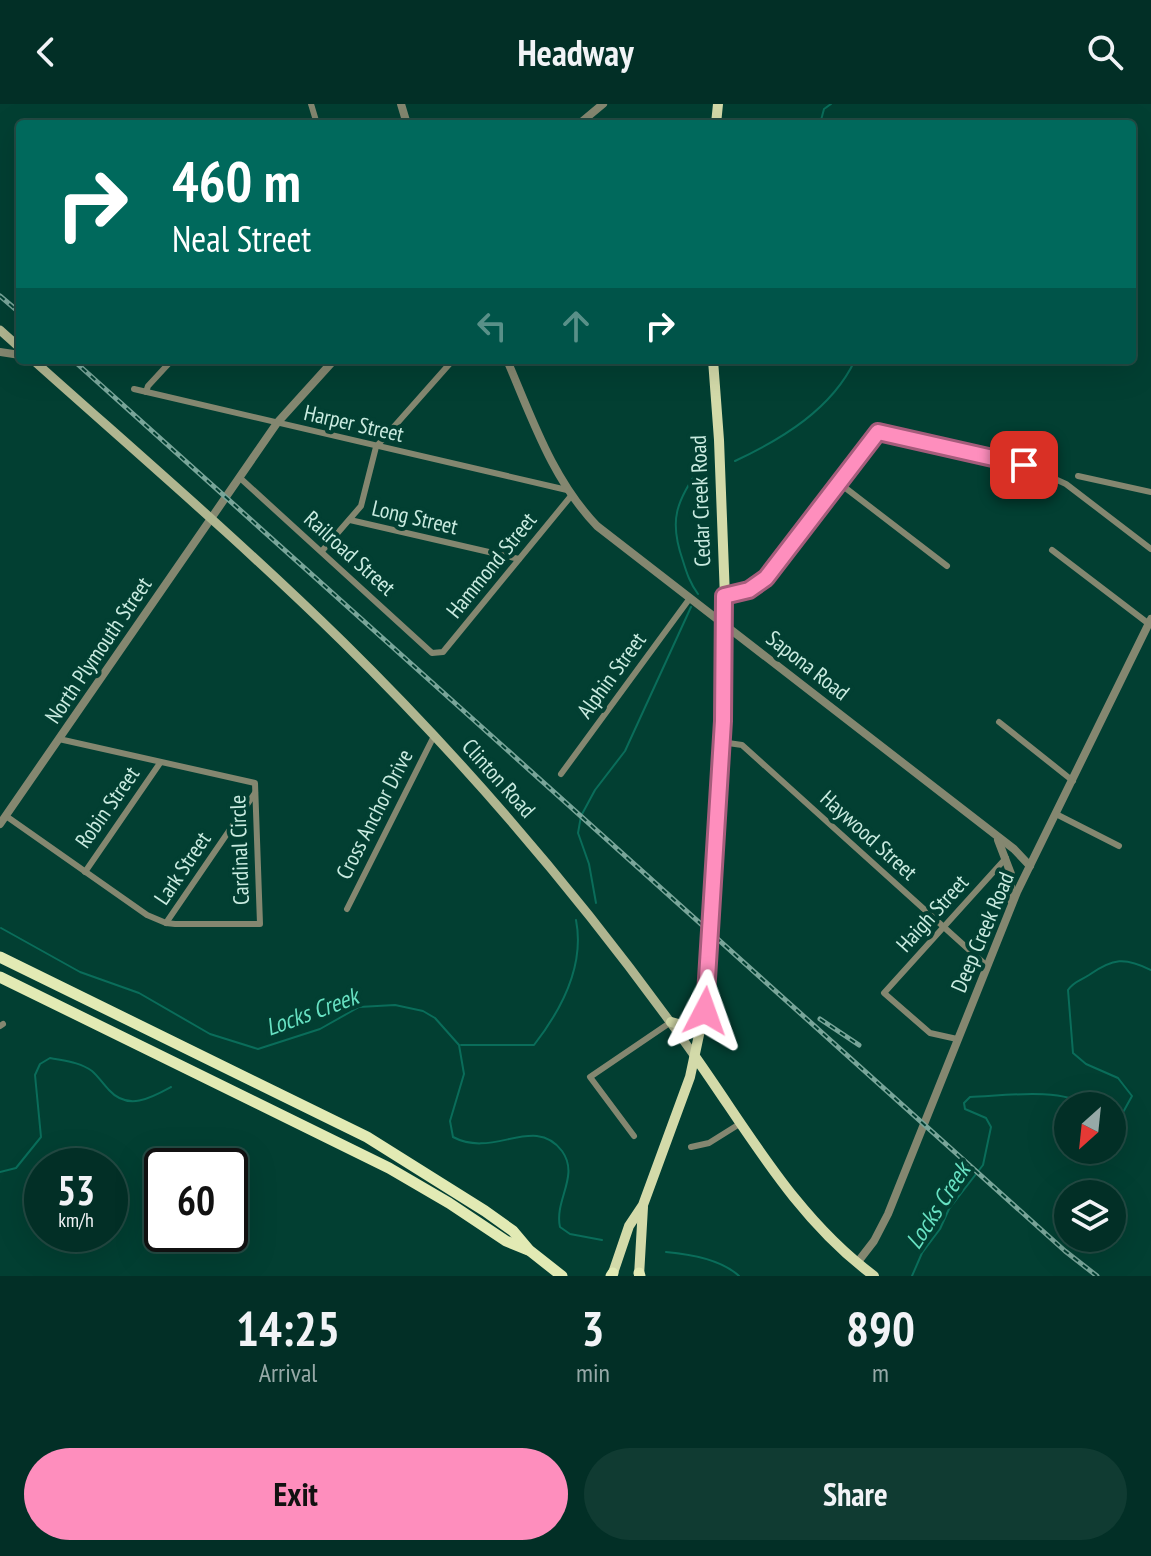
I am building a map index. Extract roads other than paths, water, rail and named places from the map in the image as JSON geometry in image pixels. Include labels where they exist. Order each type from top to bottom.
[{"type":"highway","points":[[0,957],[367,1137],[485,1211],[513,1231],[529,1250],[562,1276]]},
{"type":"highway","points":[[0,977],[389,1168],[506,1241],[529,1250]]},
{"type":"main road","points":[[0,330],[16,344]]},
{"type":"main road","name":"Clinton Road","points":[[38,364],[211,518],[343,641],[434,736],[559,877],[671,1022],[805,1213],[827,1238],[874,1276]]},
{"type":"main road","name":"Cedar Creek Road","points":[[612,1275],[629,1226],[643,1205],[696,1058],[705,1011],[726,624],[713,364]]},
{"type":"main road","points":[[671,1022],[682,1026],[691,1024],[705,1011]]},
{"type":"main road","name":"Cedar Creek Road","points":[[639,1275],[643,1205]]},
{"type":"street","points":[[584,120],[603,104]]},
{"type":"street","points":[[146,392],[168,364]]},
{"type":"street","name":"North Plymouth Street","points":[[0,824],[277,423],[330,364]]},
{"type":"street","points":[[322,551],[361,506],[376,447],[449,364]]},
{"type":"street","name":"Sapona Road","points":[[509,364],[550,460],[569,493],[611,539],[726,624],[996,835],[1030,866]]},
{"type":"street","name":"Harper Street","points":[[134,389],[569,493]]},
{"type":"street","points":[[724,596],[749,590],[766,578],[878,432],[1024,465],[1066,484],[1151,549]]},
{"type":"street","points":[[1078,476],[1151,492]]},
{"type":"street","name":"Railroad Street","points":[[239,477],[437,655]]},
{"type":"street","points":[[839,483],[947,566]]},
{"type":"street","name":"Hammond Street","points":[[437,655],[443,652],[519,559],[569,493]]},
{"type":"street","name":"Long Street","points":[[350,520],[519,559]]},
{"type":"street","points":[[1052,550],[1150,622]]},
{"type":"street","name":"Alphin Street","points":[[561,774],[690,598]]},
{"type":"street","name":"Deep Creek Road","points":[[857,1263],[874,1241],[888,1214],[1011,908],[1150,622]]},
{"type":"street","points":[[999,722],[1073,781]]},
{"type":"street","name":"Cross Anchor Drive","points":[[347,909],[434,736]]},
{"type":"street","name":"Cardinal Circle","points":[[6,816],[147,915],[166,923],[260,924],[255,783],[59,739]]},
{"type":"street","name":"Haywood Street","points":[[721,742],[742,745],[987,966]]},
{"type":"street","name":"Robin Street","points":[[85,872],[160,763]]},
{"type":"street","name":"Lark Street","points":[[166,923],[255,793]]},
{"type":"street","points":[[1056,814],[1119,846]]},
{"type":"street","points":[[996,835],[1011,874],[1011,908]]},
{"type":"street","name":"Haigh Street","points":[[957,1039],[930,1033],[884,993],[1006,858]]},
{"type":"street","points":[[634,1136],[590,1077],[671,1022]]},
{"type":"street","points":[[691,1147],[709,1143],[741,1122]]},
{"type":"waterway","points":[[821,120],[824,109],[831,104]]},
{"type":"waterway","points":[[735,461],[804,421],[833,393],[853,364]]},
{"type":"waterway","points":[[698,594],[678,546],[676,522],[681,501],[700,467]]},
{"type":"waterway","points":[[596,903],[589,864],[578,833],[581,816],[595,790],[625,751],[691,607]]},
{"type":"waterway","points":[[461,1045],[534,1045],[554,1017],[569,986],[577,954],[576,920]]},
{"type":"waterway","name":"Locks Creek","points":[[1,928],[80,972],[139,993],[210,1034],[258,1049],[320,1029],[359,1007],[395,1005],[423,1011],[435,1018],[459,1045],[464,1074],[450,1121],[453,1137],[483,1143],[526,1136],[539,1136],[551,1141],[567,1160],[568,1179],[560,1207],[560,1227],[570,1234],[602,1240]]},
{"type":"waterway","name":"Locks Creek","points":[[1126,1107],[1132,1096],[1118,1078],[1086,1064],[1073,1053],[1068,990],[1097,969],[1119,961],[1151,970]]},
{"type":"waterway","name":"Locks Creek","points":[[0,1172],[16,1168],[41,1137],[35,1075],[40,1064],[50,1058],[87,1068],[124,1100],[148,1098],[171,1087]]},
{"type":"waterway","name":"Locks Creek","points":[[912,1276],[949,1209],[983,1165],[991,1127],[986,1118],[965,1109],[964,1103],[970,1097],[1054,1095]]},
{"type":"waterway","name":"Locks Creek","points":[[666,1252],[714,1262],[739,1276]]},
{"type":"railway","points":[[0,296],[16,310]]},
{"type":"railway","points":[[77,364],[1065,1251],[1097,1276]]},
{"type":"railway","points":[[820,1019],[859,1045]]}]
